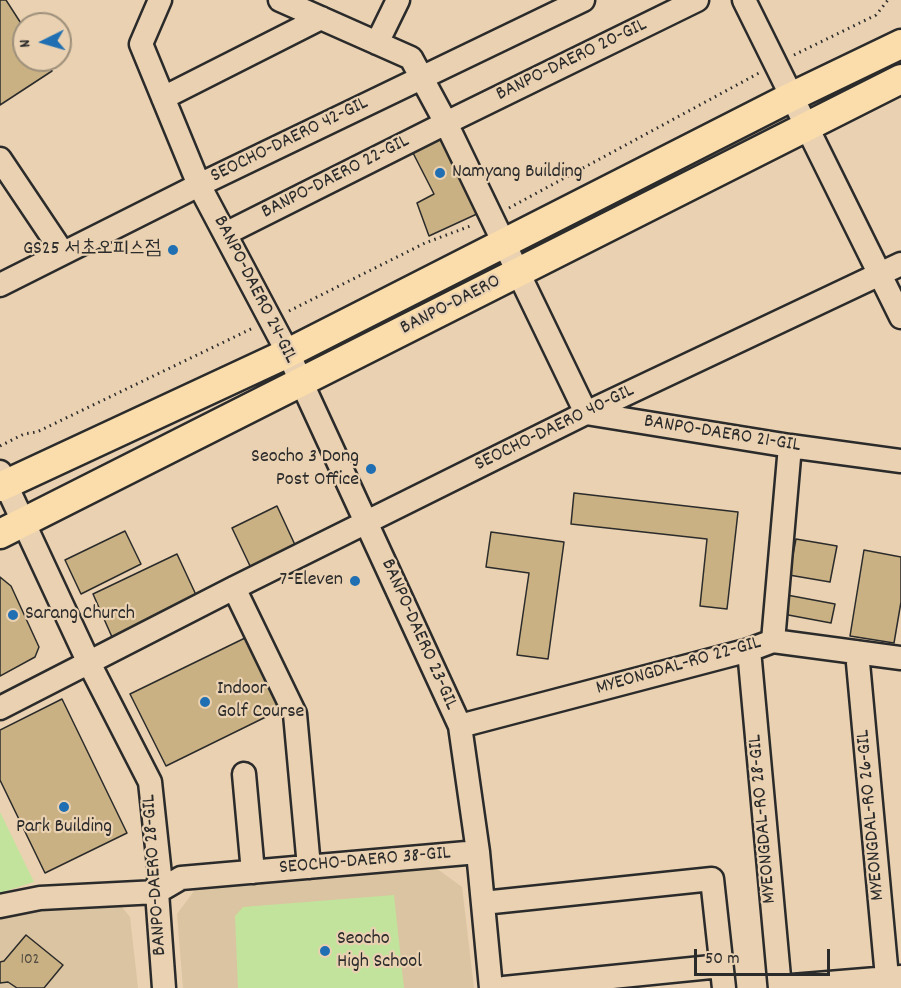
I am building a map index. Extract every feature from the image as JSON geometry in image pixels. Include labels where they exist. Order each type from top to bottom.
[{"type":"main road","name":"BANPO-DAERO","points":[[2,481],[288,353],[791,97],[901,44]]},
{"type":"main road","name":"BANPO-DAERO","points":[[12,528],[901,79]]},
{"type":"street","name":"BANPO-DAERO 24-GIL","points":[[160,0],[141,44],[200,185],[301,382]]},
{"type":"street","points":[[280,0],[411,58],[446,123],[586,413]]},
{"type":"street","points":[[377,43],[398,0]]},
{"type":"street","name":"SEOCHO-DAERO 42-GIL","points":[[0,285],[420,77],[583,0]]},
{"type":"street","name":"BANPO-DAERO 20-GIL","points":[[446,123],[697,0]]},
{"type":"street","points":[[744,0],[901,317]]},
{"type":"street","points":[[163,98],[321,18]]},
{"type":"street","name":"BANPO-DAERO 22-GIL","points":[[225,234],[446,123]]},
{"type":"street","points":[[0,159],[63,254]]},
{"type":"street","name":"SEOCHO-DAERO 40-GIL","points":[[0,708],[234,588],[586,413],[901,264]]},
{"type":"street","points":[[879,275],[901,281]]},
{"type":"street","name":"BANPO-DAERO 23-GIL","points":[[301,382],[460,726],[478,852],[491,988]]},
{"type":"street","name":"BANPO-DAERO 21-GIL","points":[[586,413],[790,446],[901,461]]},
{"type":"street","points":[[772,641],[790,446]]},
{"type":"street","name":"BANPO-DAERO 28-GIL","points":[[2,481],[12,528],[89,663],[150,782],[160,875],[157,892],[164,988]]},
{"type":"street","points":[[234,588],[295,714],[309,867]]},
{"type":"street","name":"MYEONGDAL-RO 22-GIL","points":[[460,726],[749,650],[772,641],[901,658]]},
{"type":"street","name":"MYEONGDAL-RO 28-GIL","points":[[749,650],[780,988]]},
{"type":"street","name":"MYEONGDAL-RO 26-GIL","points":[[780,988],[892,981],[857,652]]},
{"type":"street","name":"SEOCHO-DAERO 38-GIL","points":[[244,774],[253,872]]},
{"type":"street","name":"SEOCHO-DAERO 38-GIL","points":[[0,906],[40,898],[157,892],[181,878],[478,852]]},
{"type":"street","points":[[483,903],[712,879],[724,988]]},
{"type":"street","points":[[504,988],[721,966]]},
{"type":"path","points":[[0,446],[24,434],[37,432],[425,243],[492,217],[775,64],[876,15],[888,0]]},
{"type":"shaded area","name":"Seocho High School","points":[[436,868],[462,887],[474,988],[183,988],[177,914],[197,887]]},
{"type":"shaded area","points":[[113,905],[122,907],[130,917],[138,988],[0,988],[0,919],[31,911]]},
{"type":"green space","points":[[0,812],[34,882],[0,893]]},
{"type":"green space","points":[[394,895],[404,988],[238,988],[235,916],[243,907]]},
{"type":"building","points":[[0,0],[6,0],[14,12],[12,72],[50,72],[0,105]]},
{"type":"building","name":"Namyang Building","points":[[439,137],[479,213],[429,236],[417,203],[434,194],[412,151]]},
{"type":"building","points":[[574,493],[738,512],[727,609],[700,606],[707,539],[571,524]]},
{"type":"building","points":[[277,506],[296,547],[251,568],[232,528]]},
{"type":"building","points":[[125,531],[141,564],[81,594],[65,560]]},
{"type":"building","points":[[491,532],[564,542],[548,659],[517,655],[529,573],[486,567]]},
{"type":"building","points":[[796,539],[837,546],[830,582],[789,575]]},
{"type":"building","points":[[864,550],[901,557],[901,602],[894,643],[850,636]]},
{"type":"building","points":[[177,554],[197,597],[112,637],[93,594]]},
{"type":"building","name":"Sarang Church","points":[[0,577],[11,586],[39,647],[35,657],[0,676]]},
{"type":"building","points":[[787,595],[835,604],[831,623],[783,614]]},
{"type":"building","name":"Indoor Golf Course","points":[[245,638],[280,710],[166,766],[130,694]]},
{"type":"building","name":"Park Building","points":[[62,699],[127,833],[45,873],[0,780],[0,730]]},
{"type":"building","points":[[26,935],[63,965],[44,988],[17,988],[8,982],[0,983],[0,962],[4,961]]},
{"type":"place","name":"Namyang Building","points":[[440,173]]},
{"type":"place","name":"GS25 서초오피스점","points":[[173,250]]},
{"type":"place","name":"Seocho 3 Dong Post Office","points":[[371,469]]},
{"type":"place","name":"7-Eleven","points":[[355,581]]},
{"type":"place","name":"Sarang Church","points":[[13,615]]},
{"type":"place","name":"Indoor Golf Course","points":[[205,702]]},
{"type":"place","name":"Park Building","points":[[64,807]]},
{"type":"place","name":"Seocho High School","points":[[325,951]]}]
